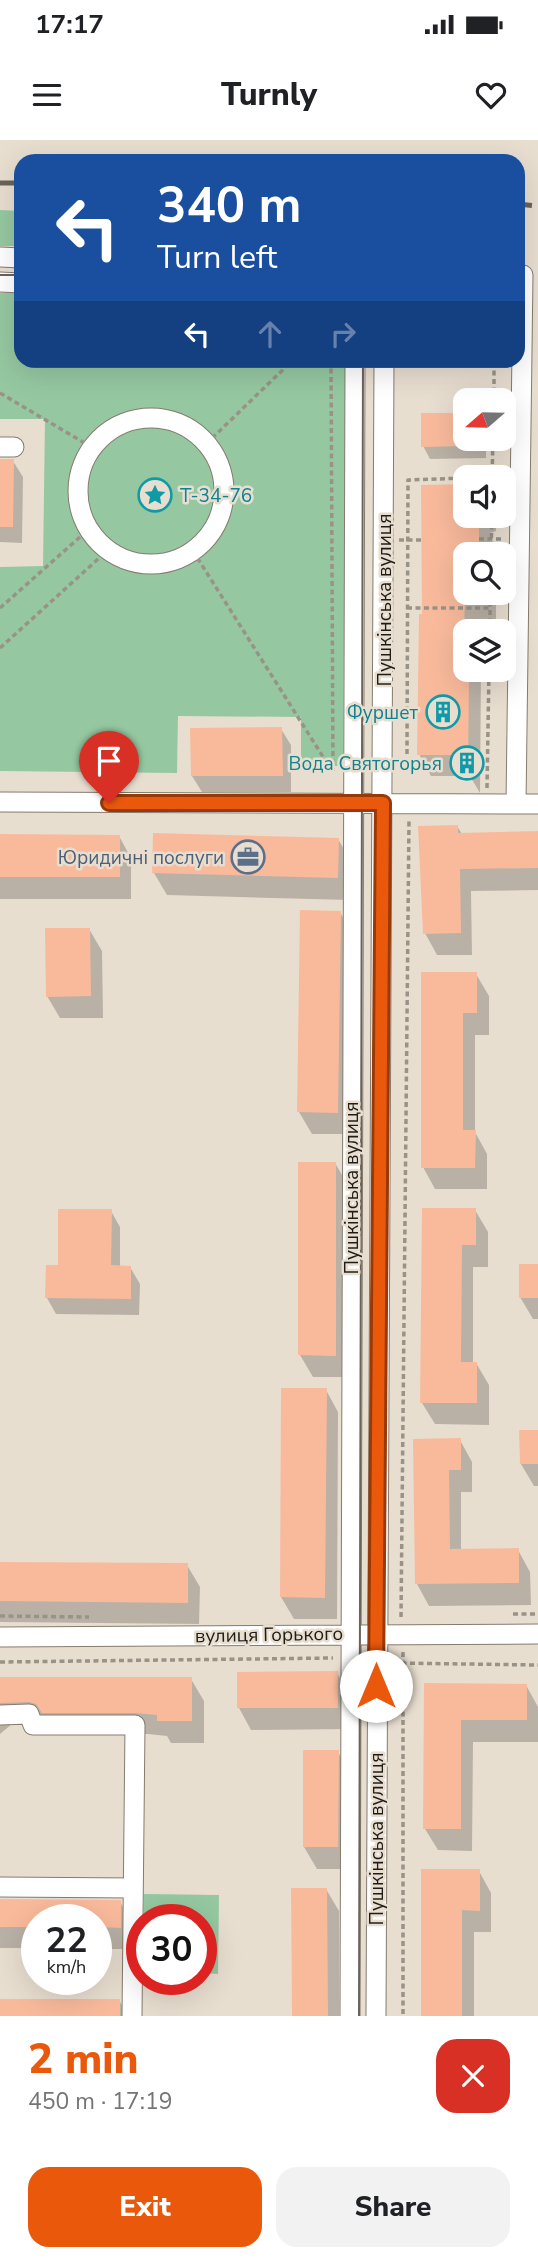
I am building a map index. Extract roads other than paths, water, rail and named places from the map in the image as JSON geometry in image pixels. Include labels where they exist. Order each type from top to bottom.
[{"type":"street","name":"Пушкінська вулиця","points":[[350,2016],[349,1633],[355,368]]},
{"type":"street","name":"Пушкінська вулиця","points":[[376,2016],[384,368]]},
{"type":"street","points":[[516,804],[522,368]]},
{"type":"street","points":[[149,419],[180,425],[206,444],[216,458],[224,492],[216,525],[193,551],[168,562],[141,564],[108,550],[89,529],[79,496],[82,471],[93,448],[117,427],[149,419]]},
{"type":"street","points":[[0,802],[538,804]]},
{"type":"street","name":"вулиця Горького","points":[[0,1637],[538,1634]]},
{"type":"street","points":[[0,1715],[29,1714],[33,1725],[135,1725],[132,2016]]},
{"type":"street","points":[[0,1887],[133,1888]]},
{"type":"tram line","points":[[0,275],[14,275]]},
{"type":"tram line","points":[[359,2016],[363,368]]},
{"type":"railway","points":[[0,183],[14,183]]},
{"type":"railway","points":[[525,205],[538,206]]},
{"type":"place","name":"Т-34-76","points":[[155,495]]},
{"type":"place","name":"Фуршет","points":[[443,712]]},
{"type":"place","name":"Вода Святогорья","points":[[467,763]]},
{"type":"place","name":"Юридичні послуги","points":[[248,857]]}]
